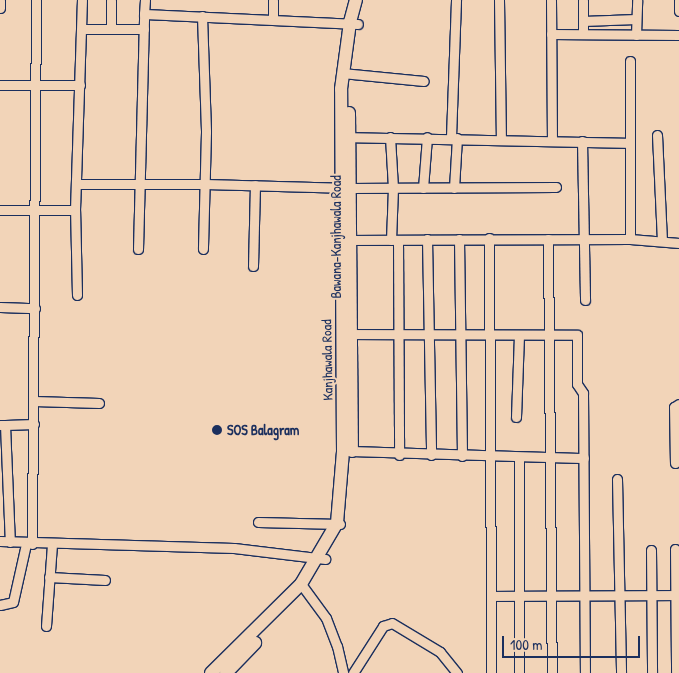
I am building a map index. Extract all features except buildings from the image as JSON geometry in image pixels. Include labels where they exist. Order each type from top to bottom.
[{"type":"main road","points":[[354,23],[356,0]]},
{"type":"main road","name":"Bawana-Kanjhawala Road","points":[[226,673],[304,586],[322,558],[340,524],[348,451],[345,240],[346,73],[354,23],[364,0]]},
{"type":"main road","points":[[211,673],[304,586]]},
{"type":"street","points":[[0,0],[0,8]]},
{"type":"street","points":[[0,604],[12,603],[29,544],[34,424],[36,0]]},
{"type":"street","points":[[77,295],[75,210],[82,0]]},
{"type":"street","points":[[111,29],[112,0]]},
{"type":"street","points":[[138,249],[142,184],[145,0]]},
{"type":"street","points":[[273,0],[273,19]]},
{"type":"street","points":[[454,188],[456,0]]},
{"type":"street","points":[[499,0],[501,138]]},
{"type":"street","points":[[551,0],[552,139]]},
{"type":"street","points":[[583,0],[583,34]]},
{"type":"street","points":[[636,35],[637,0]]},
{"type":"street","points":[[679,0],[679,11]]},
{"type":"street","points":[[144,14],[354,23]]},
{"type":"street","points":[[202,16],[205,184],[203,249]]},
{"type":"street","points":[[583,20],[636,20]]},
{"type":"street","points":[[82,29],[144,29]]},
{"type":"street","points":[[551,34],[679,36]]},
{"type":"street","points":[[630,60],[630,239]]},
{"type":"street","points":[[346,73],[424,81]]},
{"type":"street","points":[[0,85],[80,85]]},
{"type":"street","points":[[657,135],[662,240]]},
{"type":"street","points":[[345,137],[501,138],[630,142]]},
{"type":"street","points":[[390,137],[398,335],[399,454]]},
{"type":"street","points":[[424,188],[426,137]]},
{"type":"street","points":[[582,141],[582,240],[585,300]]},
{"type":"street","points":[[77,184],[205,184],[346,188],[556,187]]},
{"type":"street","points":[[253,266],[255,185]]},
{"type":"street","points":[[0,210],[75,210]]},
{"type":"street","points":[[489,238],[491,673]]},
{"type":"street","points":[[427,239],[431,455]]},
{"type":"street","points":[[459,239],[462,336],[462,456]]},
{"type":"street","points":[[548,239],[552,673]]},
{"type":"street","points":[[345,240],[630,239],[662,240],[679,243]]},
{"type":"street","points":[[0,307],[35,308]]},
{"type":"street","points":[[347,334],[430,336],[578,335],[576,384],[583,393],[585,673]]},
{"type":"street","points":[[516,418],[519,335]]},
{"type":"street","points":[[34,402],[99,402]]},
{"type":"street","points":[[675,463],[674,407],[679,404]]},
{"type":"street","points":[[10,542],[3,425],[34,424]]},
{"type":"street","points":[[348,451],[462,456],[584,458]]},
{"type":"street","points":[[519,673],[520,456]]},
{"type":"street","points":[[617,479],[621,673]]},
{"type":"street","points":[[258,522],[340,524]]},
{"type":"street","points":[[0,542],[234,548],[322,558]]},
{"type":"street","points":[[46,626],[52,544]]},
{"type":"street","points":[[675,549],[678,595],[676,673]]},
{"type":"street","points":[[651,550],[652,673]]},
{"type":"street","points":[[50,577],[105,580]]},
{"type":"street","points":[[304,586],[326,618],[338,646],[343,673]]},
{"type":"street","points":[[491,596],[678,595]]},
{"type":"street","points":[[354,673],[383,626],[392,623],[440,652],[457,673]]},
{"type":"place","name":"SOS Balagram","points":[[217,430]]}]
